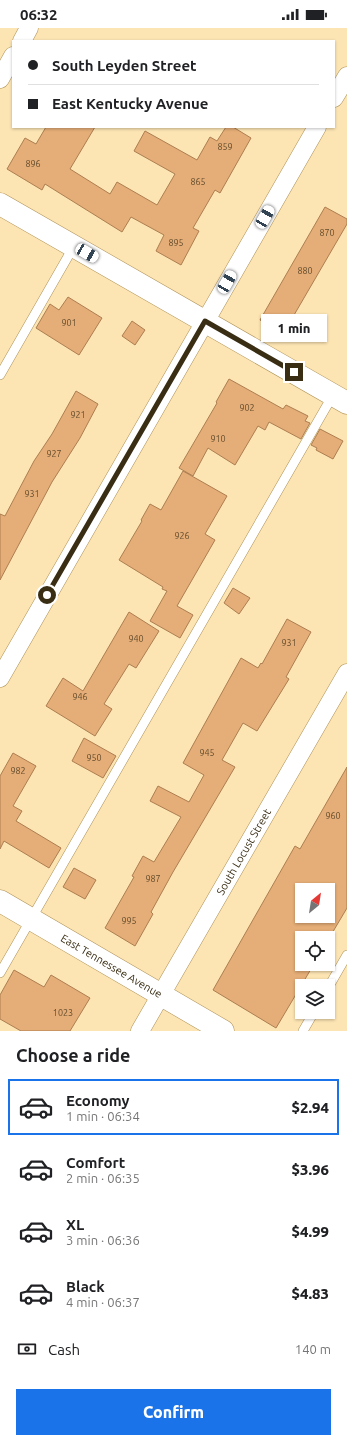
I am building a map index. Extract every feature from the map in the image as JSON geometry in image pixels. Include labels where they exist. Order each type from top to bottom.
[{"type":"street","points":[[23,40],[29,28]]},
{"type":"street","points":[[0,79],[12,58]]},
{"type":"street","points":[[335,96],[347,76]]},
{"type":"street","points":[[0,678],[316,128]]},
{"type":"street","points":[[0,204],[340,399]]},
{"type":"street","name":"South Locust Street","points":[[140,1031],[347,673]]},
{"type":"street","name":"East Tennessee Avenue","points":[[0,901],[224,1031]]},
{"type":"lane","points":[[0,375],[74,246]]},
{"type":"lane","points":[[0,973],[31,918],[340,399]]},
{"type":"lane","points":[[333,979],[347,955]]},
{"type":"lane","points":[[303,1031],[310,1019]]},
{"type":"building","points":[[45,128],[94,128],[70,169],[110,194],[117,182],[157,205],[175,174],[134,151],[145,131],[197,160],[210,137],[217,141],[225,128],[235,128],[251,138],[220,193],[215,190],[193,228],[199,231],[181,265],[156,251],[164,235],[131,217],[122,232],[45,184],[42,190],[7,169],[25,138],[36,144]]},
{"type":"building","points":[[325,207],[347,219],[347,224],[283,334],[260,320]]},
{"type":"building","points":[[68,297],[102,318],[79,355],[36,328],[50,304],[59,310]]},
{"type":"building","points":[[132,321],[145,330],[135,345],[122,336]]},
{"type":"building","points":[[229,379],[283,409],[286,405],[308,416],[305,421],[310,423],[301,439],[269,422],[265,430],[258,426],[235,465],[208,448],[193,476],[179,468],[217,403],[216,402]]},
{"type":"building","points":[[76,391],[98,404],[80,438],[52,482],[0,580],[0,514],[5,516],[34,461],[52,434]]},
{"type":"building","points":[[320,429],[343,441],[333,459],[316,450],[317,448],[311,445]]},
{"type":"building","points":[[183,471],[227,496],[205,534],[215,540],[177,606],[193,615],[180,638],[150,621],[167,591],[119,560],[142,521],[141,520],[150,504],[161,510]]},
{"type":"building","points":[[233,588],[250,598],[239,614],[224,603]]},
{"type":"building","points":[[129,612],[159,631],[136,668],[129,664],[104,704],[112,709],[95,736],[46,706],[63,678],[83,691]]},
{"type":"building","points":[[287,619],[311,632],[286,677],[289,679],[257,731],[243,723],[222,760],[235,767],[173,872],[151,912],[153,914],[135,946],[105,928],[134,877],[132,876],[143,856],[154,862],[181,817],[150,801],[158,786],[189,802],[204,775],[183,763],[241,658],[258,668],[261,663],[262,664]]},
{"type":"building","points":[[84,738],[116,756],[103,778],[72,761]]},
{"type":"building","points":[[13,753],[36,766],[13,806],[22,811],[16,821],[61,848],[49,868],[4,841],[0,849],[0,776]]},
{"type":"building","points":[[347,767],[347,908],[333,931],[295,931],[295,971],[310,971],[305,979],[295,979],[295,996],[276,1028],[213,990],[295,846],[300,849]]},
{"type":"building","points":[[74,868],[96,880],[85,899],[63,887]]},
{"type":"building","points":[[14,970],[44,987],[51,975],[90,998],[70,1031],[21,1031],[0,1019],[0,995]]},
{"type":"route","points":[[47,595],[205,321],[294,372]]}]
